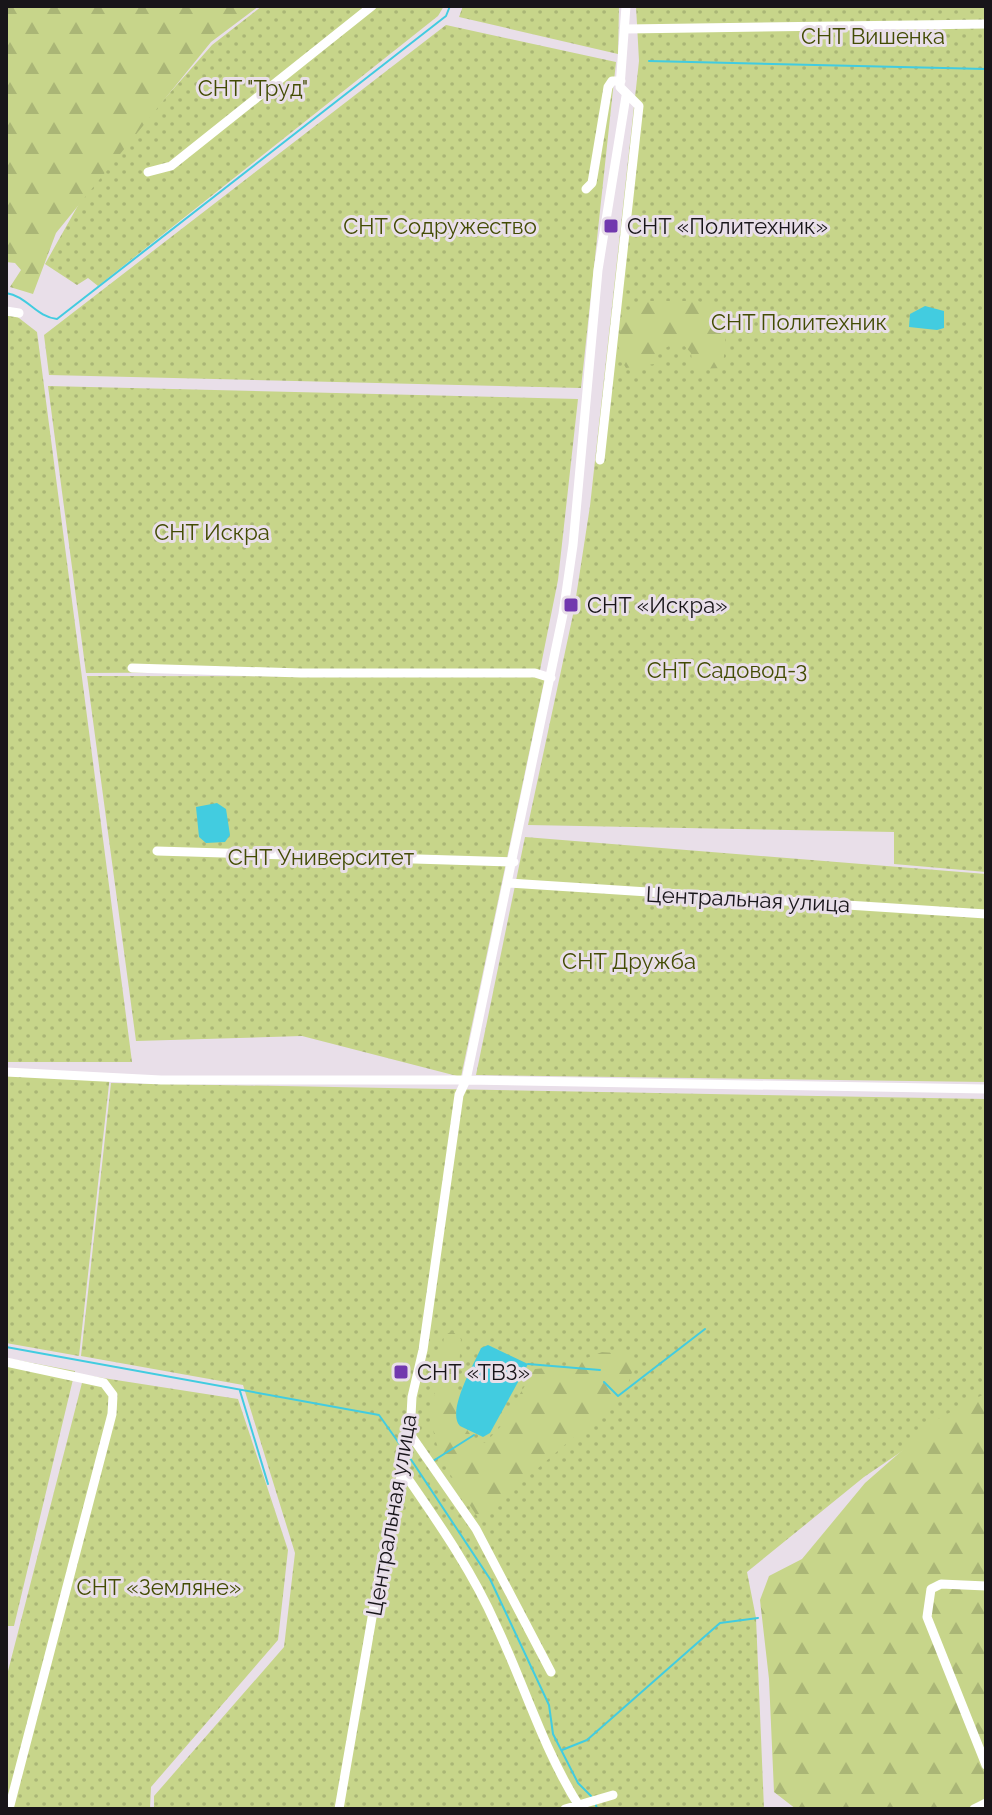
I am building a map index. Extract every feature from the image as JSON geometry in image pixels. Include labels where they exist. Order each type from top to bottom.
[{"type":"street","points":[[148,172],[171,166],[372,6]]},
{"type":"street","points":[[600,460],[639,106],[621,92],[626,6]]},
{"type":"street","points":[[626,29],[986,24]]},
{"type":"street","points":[[586,189],[592,183],[608,87],[612,81],[621,81]]},
{"type":"street","name":"Центральная улица","points":[[339,1809],[400,1467],[410,1434],[412,1397],[423,1350],[459,1095],[466,1080],[551,678],[573,545],[598,270],[626,96]]},
{"type":"street","points":[[6,311],[19,313]]},
{"type":"street","points":[[132,668],[315,673],[535,673],[551,678]]},
{"type":"street","points":[[157,851],[514,862]]},
{"type":"street","name":"Центральная улица","points":[[509,883],[986,914]]},
{"type":"street","points":[[6,1072],[161,1080],[466,1080],[986,1089]]},
{"type":"street","points":[[6,1362],[104,1383],[113,1395],[112,1414],[9,1809]]},
{"type":"street","points":[[410,1434],[476,1529],[551,1672]]},
{"type":"street","points":[[400,1467],[457,1549],[481,1592],[541,1735],[580,1807]]},
{"type":"street","points":[[986,1586],[941,1584],[931,1589],[927,1599],[927,1617],[986,1765]]},
{"type":"street","points":[[565,1809],[613,1795]]},
{"type":"street","points":[[974,1809],[986,1803]]},
{"type":"green space","points":[[6,6],[259,6],[211,42],[56,233],[33,294],[10,287],[21,270],[15,263],[6,262]]},
{"type":"green space","name":"СНТ \"Труд\"","points":[[262,6],[444,6],[438,16],[98,286],[88,278],[77,285],[45,264],[89,186],[212,45]]},
{"type":"green space","points":[[463,6],[619,6],[618,54],[459,17]]},
{"type":"green space","points":[[636,6],[986,6],[986,872],[894,864],[894,832],[528,825],[574,610],[590,506],[639,61]]},
{"type":"green space","name":"СНТ Содружество","points":[[446,25],[616,62],[581,388],[49,375],[44,335]]},
{"type":"green space","points":[[648,301],[697,301],[720,307],[727,319],[723,368],[693,369],[691,353],[683,344],[675,343],[655,353],[654,364],[626,368],[619,349],[621,329],[631,313]]},
{"type":"green space","points":[[6,308],[37,332],[132,1062],[6,1062]]},
{"type":"green space","name":"СНТ Искра","points":[[48,386],[578,399],[558,580],[540,670],[86,673]]},
{"type":"green space","name":"СНТ Университет","points":[[87,676],[545,677],[461,1077],[302,1036],[136,1041]]},
{"type":"green space","name":"СНТ Дружба","points":[[525,837],[986,874],[986,1082],[476,1075]]},
{"type":"green space","points":[[6,1069],[110,1075],[79,1356],[6,1343]]},
{"type":"green space","points":[[111,1083],[986,1099],[986,1394],[864,1477],[747,1572],[756,1618],[764,1809],[154,1809],[154,1796],[284,1647],[295,1553],[243,1385],[81,1356]]},
{"type":"green space","points":[[452,1331],[461,1339],[456,1414],[472,1437],[485,1443],[500,1427],[535,1369],[567,1366],[602,1352],[629,1354],[632,1372],[625,1393],[479,1519],[447,1468],[432,1425],[444,1336]]},
{"type":"green space","points":[[6,1358],[75,1371],[14,1626],[6,1626]]},
{"type":"green space","name":"СНТ «Земляне»","points":[[84,1375],[238,1399],[288,1550],[278,1640],[151,1787],[150,1809],[6,1809],[6,1679]]},
{"type":"green space","points":[[986,1393],[986,1809],[796,1809],[774,1792],[769,1679],[760,1600],[769,1576],[802,1559],[865,1483],[938,1419]]},
{"type":"water","points":[[925,306],[944,311],[944,328],[909,327],[910,314]]},
{"type":"water","points":[[217,803],[226,809],[230,835],[225,842],[206,843],[199,837],[196,807]]},
{"type":"water","points":[[488,1345],[528,1364],[490,1433],[483,1437],[460,1426],[456,1410],[481,1348]]},
{"type":"waterway","points":[[6,293],[20,298],[43,315],[57,319],[446,16],[450,6]]},
{"type":"waterway","points":[[649,61],[986,69]]},
{"type":"waterway","points":[[604,1382],[618,1396],[705,1329]]},
{"type":"waterway","points":[[6,1347],[379,1415],[401,1446]]},
{"type":"waterway","points":[[528,1364],[600,1370]]},
{"type":"waterway","points":[[240,1391],[268,1484]]},
{"type":"waterway","points":[[433,1461],[474,1435]]},
{"type":"waterway","points":[[410,1458],[490,1579],[549,1705],[553,1734],[578,1783],[591,1796]]},
{"type":"waterway","points":[[562,1750],[587,1740],[720,1623],[758,1618]]},
{"type":"waterway","points":[[596,1805],[597,1809]]},
{"type":"place","name":"СНТ «Политехник»","points":[[611,226]]},
{"type":"place","name":"СНТ «Искра»","points":[[571,605]]},
{"type":"place","name":"СНТ «ТВЗ»","points":[[401,1372]]},
{"type":"park label","name":"СНТ Вишенка","points":[[873,36]]},
{"type":"park label","name":"СНТ Политехник","points":[[799,322]]},
{"type":"park label","name":"СНТ Садовод-3","points":[[727,670]]}]
